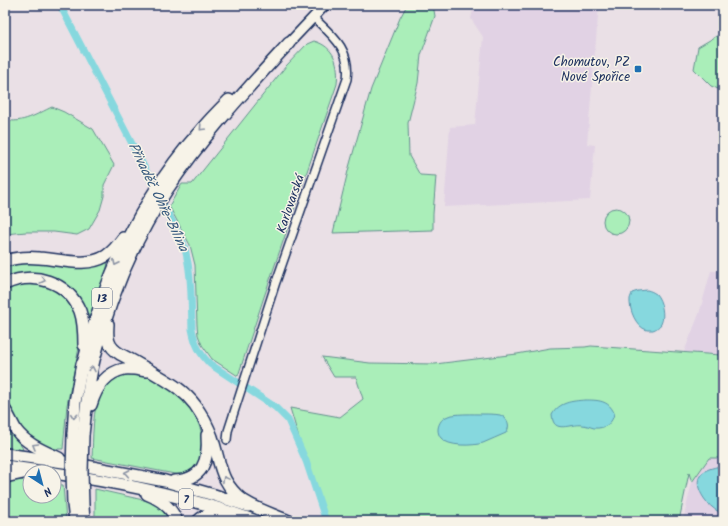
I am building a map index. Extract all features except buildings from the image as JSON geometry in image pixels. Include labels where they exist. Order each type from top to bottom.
[{"type":"highway","name":"13","points":[[78,434],[103,326],[122,273],[175,170],[200,131],[215,114],[289,43]]},
{"type":"highway","name":"13","points":[[74,521],[78,505],[82,472],[75,402],[81,371],[94,322],[112,272],[134,225],[155,190],[175,170]]},
{"type":"highway","points":[[5,262],[23,258],[75,262],[97,260],[114,250],[134,225]]},
{"type":"highway","points":[[5,284],[11,281],[26,278],[41,279],[55,284],[72,298],[80,312],[84,332],[81,371]]},
{"type":"highway","points":[[112,302],[107,334],[111,346],[116,352],[162,376],[179,388],[188,397],[200,413],[212,437],[221,472],[228,486],[245,501],[266,512]]},
{"type":"highway","points":[[78,434],[97,388],[102,382],[117,372],[126,369],[151,371]]},
{"type":"highway","points":[[5,410],[16,430],[23,438],[32,445],[71,463]]},
{"type":"highway","points":[[165,481],[187,480],[203,467],[207,448],[206,430],[200,413]]},
{"type":"highway","name":"7","points":[[5,454],[71,463],[165,481],[214,495],[289,521]]},
{"type":"highway","points":[[5,466],[22,468]]},
{"type":"highway","points":[[5,477],[22,474]]},
{"type":"highway","name":"7","points":[[62,474],[126,485],[162,493],[211,506],[251,519]]},
{"type":"highway","points":[[126,485],[160,500],[171,510],[177,521]]},
{"type":"highway","name":"13","points":[[78,505],[84,521]]},
{"type":"highway","points":[[198,521],[205,516],[215,513],[251,519]]},
{"type":"main road","name":"13","points":[[289,43],[325,5]]},
{"type":"street","name":"Karlovarská","points":[[227,440],[228,431],[276,282],[347,79],[348,67],[344,50],[337,40],[314,17]]},
{"type":"shaded area","points":[[474,5],[599,5],[587,144],[595,145],[590,200],[444,207],[450,127],[475,125],[483,37],[471,19]]},
{"type":"shaded area","points":[[711,271],[723,271],[723,362],[721,355],[684,352],[699,314]]},
{"type":"shaded area","points":[[709,458],[723,458],[723,521],[683,521],[692,482]]},
{"type":"green space","points":[[407,5],[433,5],[435,16],[421,55],[418,83],[408,123],[409,156],[420,175],[436,176],[433,230],[333,233],[348,171],[371,89],[400,18]]},
{"type":"green space","points":[[720,34],[723,35],[723,91],[711,86],[694,69],[698,47]]},
{"type":"green space","points":[[314,41],[327,47],[334,57],[337,70],[337,84],[238,376],[212,359],[202,345],[198,335],[197,325],[195,265],[190,245],[169,206],[182,184],[192,184],[286,66],[307,44]]},
{"type":"green space","points":[[52,107],[64,112],[93,129],[114,165],[104,185],[104,196],[100,210],[89,229],[77,235],[54,232],[5,234],[5,120],[17,121]]},
{"type":"green space","points":[[616,208],[625,212],[629,221],[625,230],[616,234],[607,230],[603,221],[607,212]]},
{"type":"green space","points":[[108,261],[107,268],[87,324],[64,285],[5,279],[5,267],[12,265],[49,264],[85,267]]},
{"type":"green space","points":[[40,283],[59,291],[73,307],[78,320],[80,343],[67,405],[63,449],[50,449],[34,441],[20,428],[5,401],[5,288],[13,285]]},
{"type":"green space","points":[[591,346],[721,355],[723,362],[723,458],[709,458],[692,482],[689,473],[679,521],[334,521],[324,516],[290,408],[340,417],[363,399],[356,377],[334,377],[322,357],[370,363],[435,364],[517,354],[550,348]]},
{"type":"green space","points":[[126,374],[150,376],[159,381],[184,400],[196,416],[201,431],[203,448],[199,465],[192,472],[180,475],[92,458],[94,424],[98,398],[103,388],[115,378]]},
{"type":"green space","points":[[5,424],[22,447],[23,450],[5,447]]},
{"type":"green space","points":[[22,480],[22,504],[62,504],[63,485],[66,521],[5,521],[5,486],[9,485],[10,482]]},
{"type":"green space","points":[[95,489],[152,502],[163,510],[171,521],[95,521]]},
{"type":"water","points":[[647,290],[656,294],[662,309],[663,317],[661,324],[653,330],[643,328],[637,322],[632,313],[630,303],[632,293]]},
{"type":"water","points":[[585,400],[598,401],[609,405],[614,413],[612,420],[608,425],[594,428],[584,425],[563,427],[556,425],[553,421],[552,415],[558,407],[566,403]]},
{"type":"water","points":[[458,414],[494,414],[503,416],[507,420],[508,430],[506,433],[483,443],[467,445],[449,443],[441,438],[438,431],[441,421],[449,416]]},
{"type":"water","points":[[720,466],[723,467],[723,513],[714,509],[706,501],[698,484],[700,476],[704,472]]},
{"type":"waterway","name":"Přivaděč Ohře-Bílina","points":[[60,5],[183,242],[190,274],[192,329],[198,348],[210,364],[275,407],[288,420],[306,461],[326,521]]},
{"type":"place","name":"Chomutov, PZ Nové Spořice","points":[[638,69]]}]
